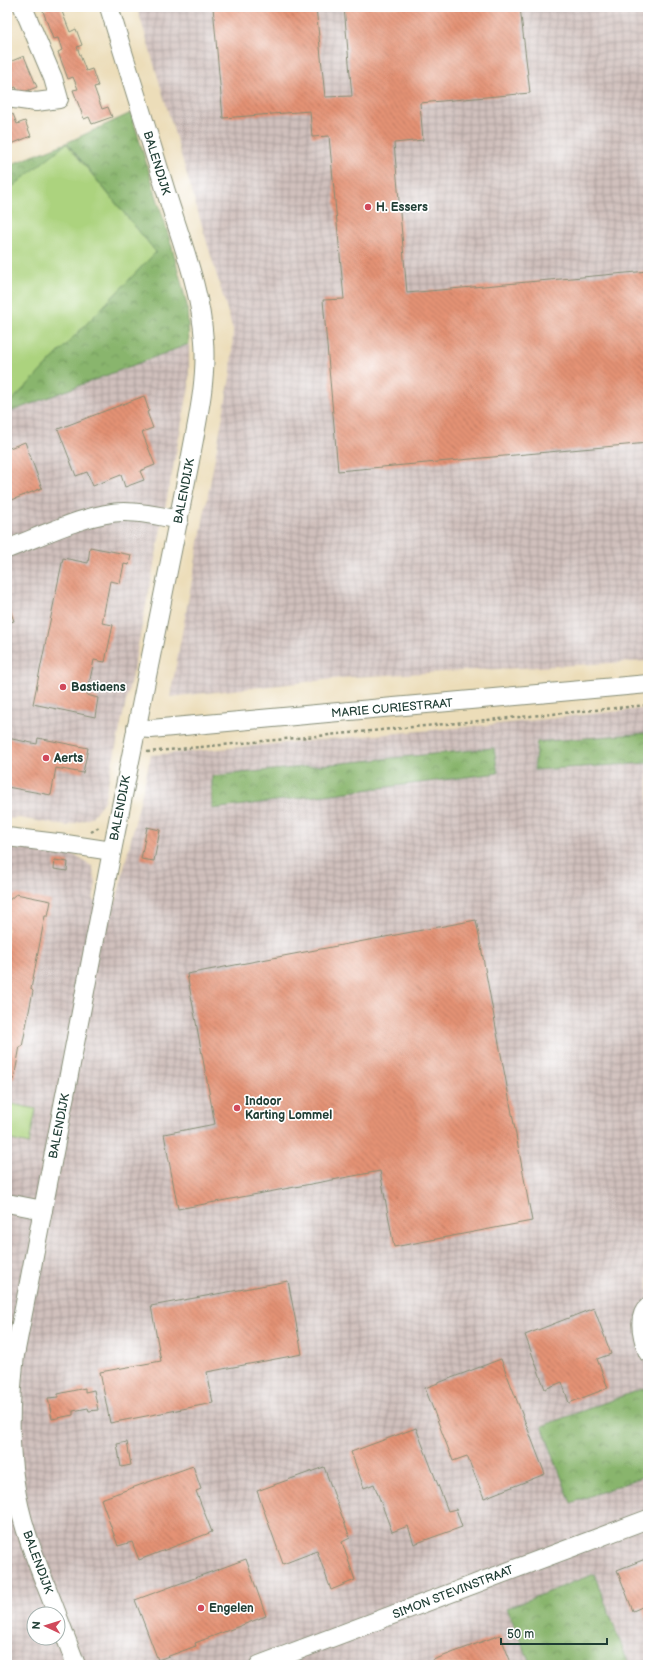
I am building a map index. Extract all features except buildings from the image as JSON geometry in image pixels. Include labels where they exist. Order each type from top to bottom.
[{"type":"street","points":[[7,98],[36,102],[59,100],[53,78],[23,7]]},
{"type":"street","name":"BALENDIJK","points":[[54,1606],[24,1526],[15,1484],[10,1447],[10,1413],[15,1355],[136,728],[202,397],[204,342],[202,319],[190,266],[109,7]]},
{"type":"street","points":[[7,549],[84,519],[104,514],[123,512],[178,520]]},
{"type":"street","name":"MARIE CURIESTRAAT","points":[[136,728],[159,729],[648,684]]},
{"type":"street","points":[[7,837],[112,851]]},
{"type":"street","points":[[7,1203],[43,1210]]},
{"type":"street","points":[[648,1307],[643,1315],[642,1325],[648,1353]]},
{"type":"street","name":"SIMON STEVINSTRAAT","points":[[258,1665],[648,1519]]},
{"type":"street","points":[[66,1638],[76,1665]]},
{"type":"path","points":[[147,752],[648,705]]},
{"type":"shaded area","points":[[137,7],[648,7],[648,661],[352,677],[170,697],[231,372],[233,330]]},
{"type":"shaded area","points":[[189,344],[189,387],[135,661],[104,801],[91,818],[67,826],[19,818],[7,819],[7,413]]},
{"type":"shaded area","points":[[648,708],[648,1665],[7,1665],[7,847],[34,845],[69,852],[92,866],[96,882],[93,901],[116,902],[151,755],[499,724]]},
{"type":"green space","points":[[131,113],[172,247],[187,305],[189,344],[7,413],[7,406],[156,252],[67,143],[7,191],[7,166],[66,143]]},
{"type":"green space","points":[[66,143],[156,252],[7,406],[7,191]]},
{"type":"green space","points":[[648,733],[648,763],[534,770],[537,742]]},
{"type":"green space","points":[[494,748],[498,773],[212,809],[212,776]]},
{"type":"green space","points":[[7,1103],[36,1109],[29,1144],[7,1139]]},
{"type":"green space","points":[[644,1388],[648,1399],[648,1475],[571,1503],[542,1426]]},
{"type":"green space","points":[[594,1574],[629,1665],[531,1665],[507,1608]]},
{"type":"place","name":"H. Essers","points":[[368,207]]},
{"type":"place","name":"Bastiaens","points":[[63,687]]},
{"type":"place","name":"Aerts","points":[[46,758]]},
{"type":"place","name":"Indoor Karting Lommel","points":[[237,1108]]},
{"type":"place","name":"Engelen","points":[[201,1608]]}]
